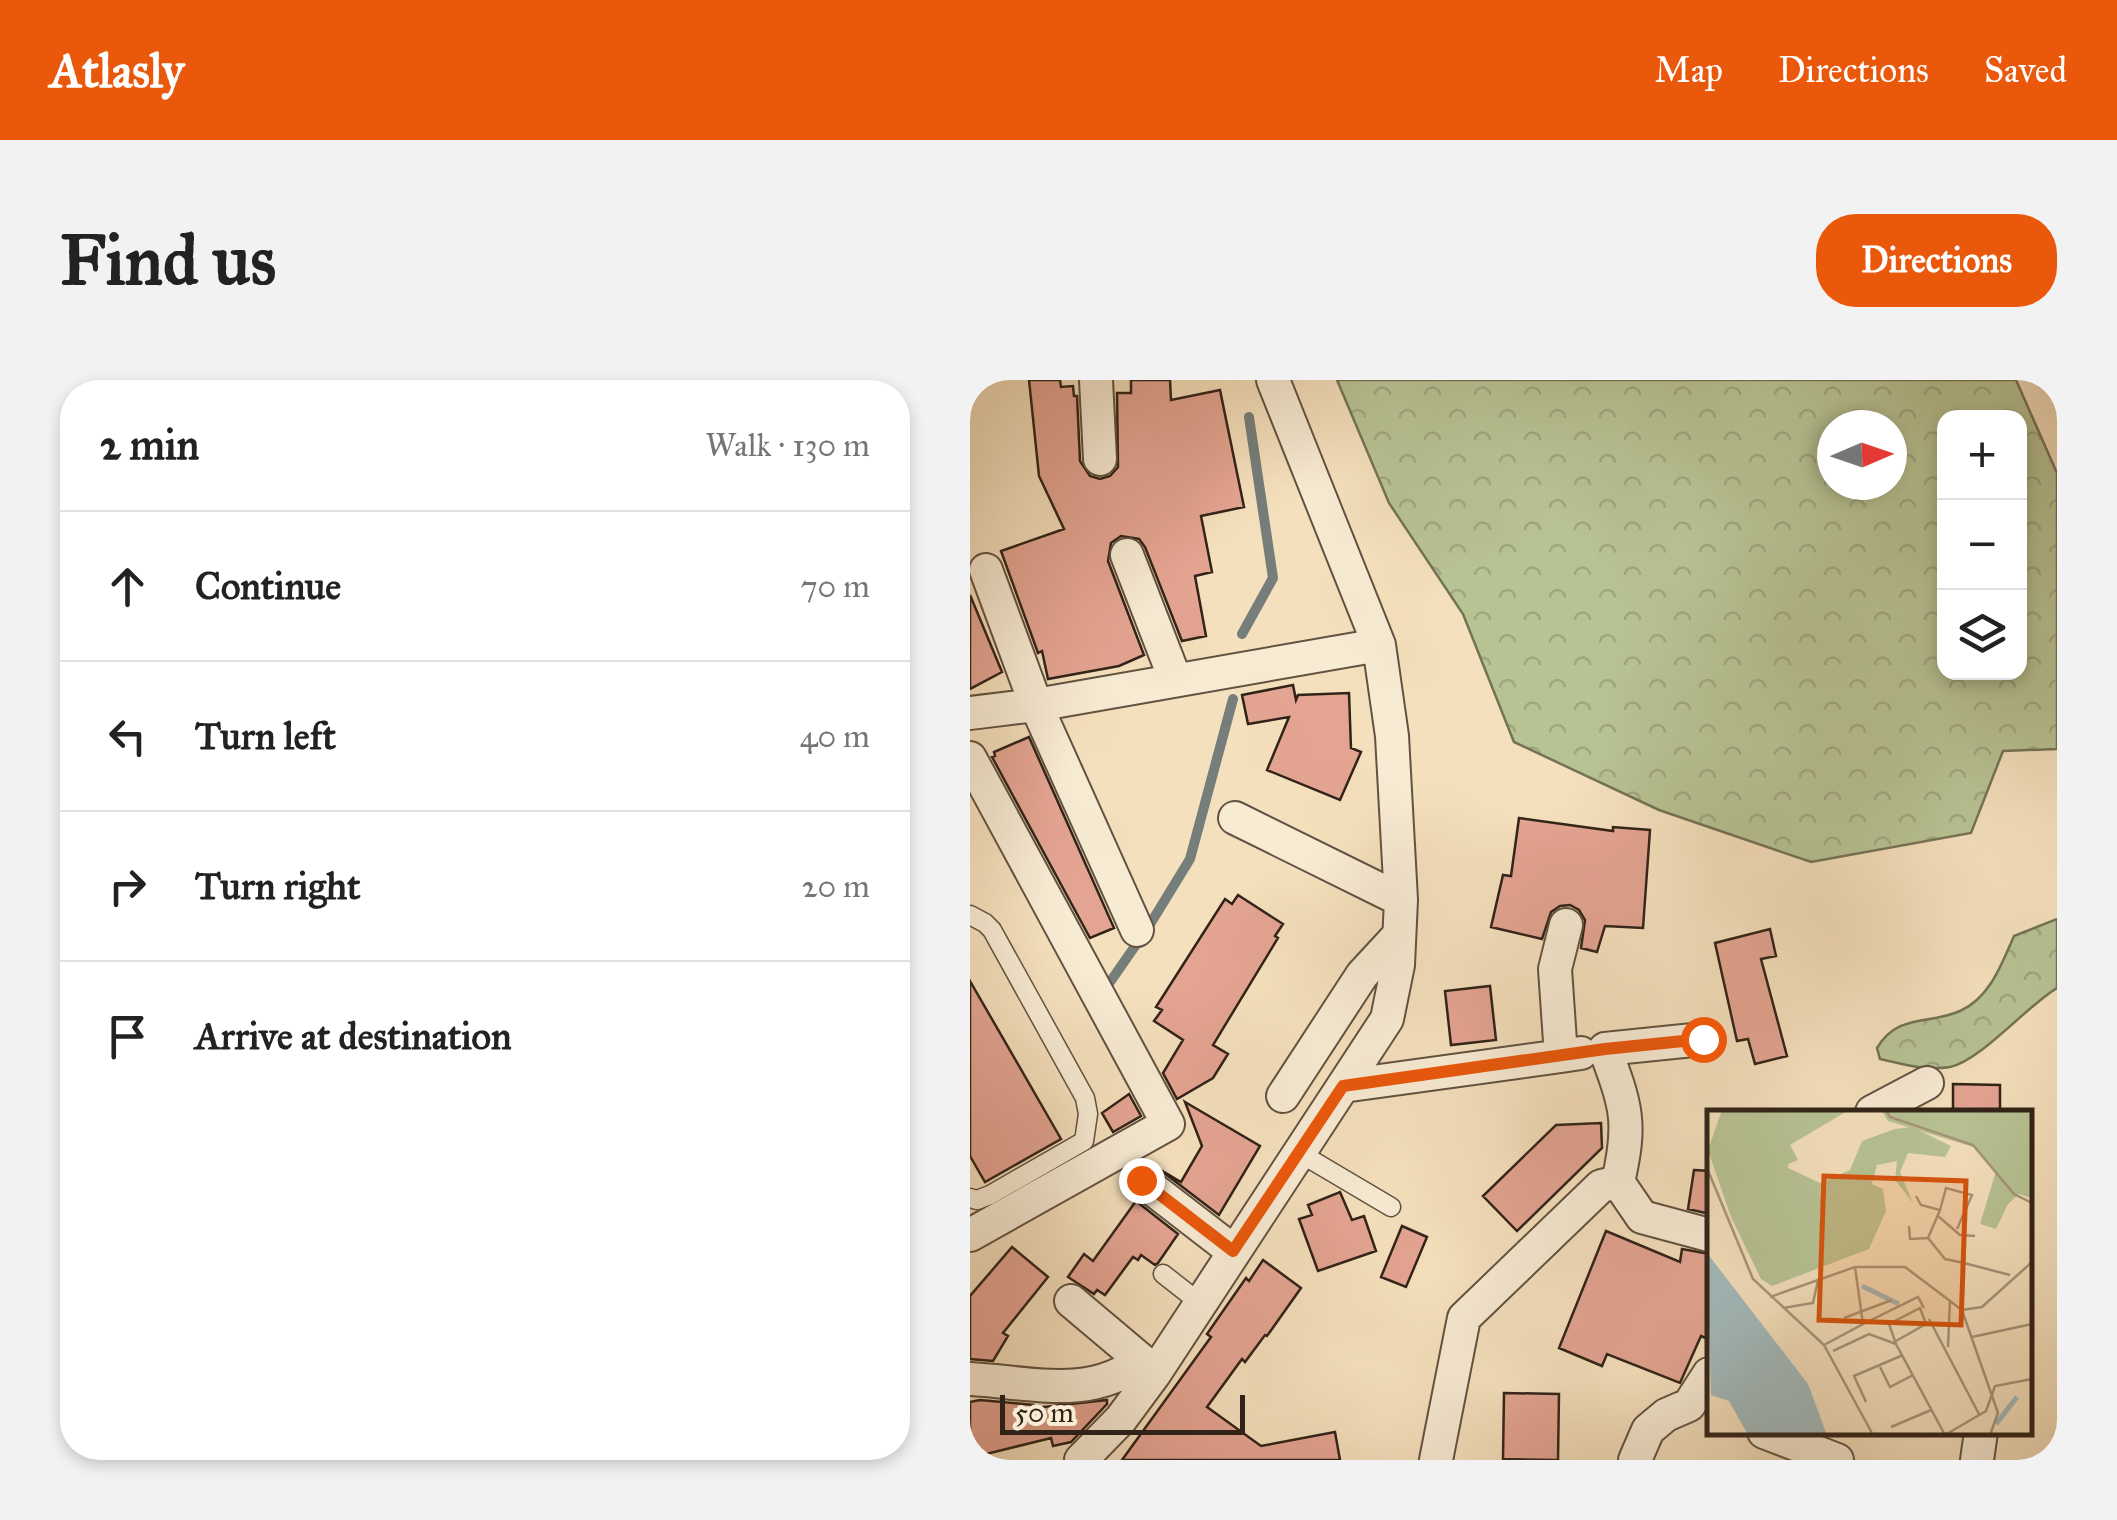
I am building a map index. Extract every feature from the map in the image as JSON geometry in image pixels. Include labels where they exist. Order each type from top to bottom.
[{"type":"street","points":[[1096,380],[1100,459]]},
{"type":"street","points":[[1081,1460],[1121,1419],[1148,1367],[1200,1303],[1387,1019],[1398,965],[1401,900],[1392,736],[1379,645],[1273,380]]},
{"type":"street","points":[[1127,556],[1174,679]]},
{"type":"street","points":[[986,570],[1036,705],[1137,930]]},
{"type":"street","points":[[970,713],[1379,645]]},
{"type":"street","points":[[970,758],[1168,1124],[970,1235]]},
{"type":"street","points":[[1235,818],[1401,900]]},
{"type":"street","points":[[1561,1056],[1555,969],[1566,925]]},
{"type":"street","points":[[1283,1096],[1362,975],[1398,936]]},
{"type":"street","points":[[1343,1086],[1703,1039]]},
{"type":"street","points":[[1605,1049],[1626,1107],[1626,1150],[1618,1182],[1642,1217],[1707,1234]]},
{"type":"street","points":[[1876,1110],[1927,1083]]},
{"type":"street","points":[[1141,1180],[1233,1251]]},
{"type":"street","points":[[1436,1460],[1464,1318],[1601,1186],[1618,1182]]},
{"type":"street","points":[[1071,1301],[1148,1367]]},
{"type":"street","points":[[970,1379],[1062,1388],[1102,1382],[1148,1367]]},
{"type":"street","points":[[1635,1460],[1648,1430],[1666,1415],[1699,1408],[1707,1383]]},
{"type":"street","points":[[1772,1435],[1837,1460]]},
{"type":"street","points":[[1977,1460],[1981,1435]]},
{"type":"lane","points":[[970,916],[992,930],[1085,1098],[1088,1114],[1084,1141],[990,1195],[977,1200],[970,1198]]},
{"type":"lane","points":[[1298,1152],[1391,1207]]},
{"type":"lane","points":[[1163,1274],[1200,1303]]},
{"type":"green space","points":[[1337,380],[2016,380],[2057,473],[2057,749],[2003,751],[1971,833],[1811,862],[1659,810],[1514,742],[1463,614],[1389,503]]},
{"type":"green space","points":[[2057,919],[2057,988],[1989,1044],[1950,1067],[1923,1068],[1880,1059],[1877,1048],[1894,1029],[1970,1005],[1994,979],[2014,936]]},
{"type":"building","points":[[1029,380],[1060,380],[1061,387],[1073,386],[1077,396],[1080,461],[1090,476],[1100,479],[1110,476],[1118,467],[1117,393],[1131,393],[1131,380],[1170,380],[1171,400],[1220,390],[1244,507],[1201,516],[1212,572],[1195,576],[1206,636],[1182,641],[1145,547],[1139,539],[1121,536],[1111,543],[1108,561],[1144,655],[1119,666],[1048,679],[1042,651],[1038,653],[1001,551],[1064,529],[1039,476]]},
{"type":"building","points":[[970,595],[1002,672],[970,689]]},
{"type":"building","points":[[1293,685],[1296,700],[1298,695],[1349,693],[1351,748],[1361,752],[1340,800],[1267,770],[1289,717],[1248,724],[1242,695]]},
{"type":"building","points":[[1029,737],[1114,928],[1090,938],[992,757],[994,752]]},
{"type":"building","points":[[1519,818],[1613,831],[1613,827],[1650,830],[1643,928],[1605,926],[1597,952],[1581,948],[1585,920],[1570,905],[1551,912],[1542,939],[1491,927],[1503,875],[1511,876]]},
{"type":"building","points":[[1238,895],[1283,924],[1213,1045],[1228,1054],[1213,1078],[1177,1099],[1163,1073],[1183,1040],[1154,1021],[1162,1010],[1156,1007],[1225,899],[1232,904]]},
{"type":"building","points":[[1770,929],[1776,956],[1761,959],[1787,1056],[1755,1064],[1748,1039],[1737,1041],[1715,943]]},
{"type":"building","points":[[970,981],[1061,1139],[985,1182],[970,1156]]},
{"type":"building","points":[[1490,986],[1496,1040],[1451,1045],[1445,991]]},
{"type":"building","points":[[1953,1084],[2000,1085],[2000,1110],[1953,1110]]},
{"type":"building","points":[[1129,1094],[1141,1116],[1113,1132],[1102,1113]]},
{"type":"building","points":[[1185,1102],[1260,1146],[1219,1215],[1159,1169],[1181,1182],[1202,1146]]},
{"type":"building","points":[[1601,1123],[1602,1148],[1517,1231],[1483,1196],[1556,1125]]},
{"type":"building","points":[[1694,1170],[1707,1171],[1707,1213],[1688,1209]]},
{"type":"building","points":[[1340,1192],[1352,1220],[1364,1216],[1376,1251],[1318,1271],[1299,1219],[1312,1215],[1308,1205]]},
{"type":"building","points":[[1136,1201],[1178,1234],[1158,1263],[1155,1265],[1141,1255],[1138,1260],[1133,1257],[1105,1295],[1097,1290],[1094,1294],[1068,1277],[1084,1254],[1093,1261]]},
{"type":"building","points":[[1402,1226],[1427,1237],[1406,1287],[1381,1277]]},
{"type":"building","points":[[1606,1231],[1680,1262],[1682,1249],[1707,1253],[1707,1339],[1701,1336],[1680,1383],[1607,1354],[1602,1366],[1559,1348]]},
{"type":"building","points":[[1012,1247],[1048,1277],[1003,1333],[1008,1336],[993,1361],[970,1359],[970,1296]]},
{"type":"building","points":[[1263,1260],[1301,1288],[1267,1336],[1245,1362],[1242,1359],[1207,1407],[1261,1446],[1335,1432],[1340,1460],[1122,1460],[1211,1337],[1207,1334],[1246,1278],[1249,1281]]},
{"type":"building","points":[[1504,1393],[1559,1394],[1558,1460],[1503,1459]]},
{"type":"building","points":[[1107,1400],[1107,1404],[1071,1442],[1053,1446],[1051,1438],[970,1458],[970,1402],[1035,1408]]},
{"type":"waterway","points":[[1242,634],[1273,578],[1249,417]]},
{"type":"waterway","points":[[1108,985],[1190,859],[1233,699]]},
{"type":"route","points":[[1141,1180],[1233,1251],[1343,1086],[1703,1039]]}]
